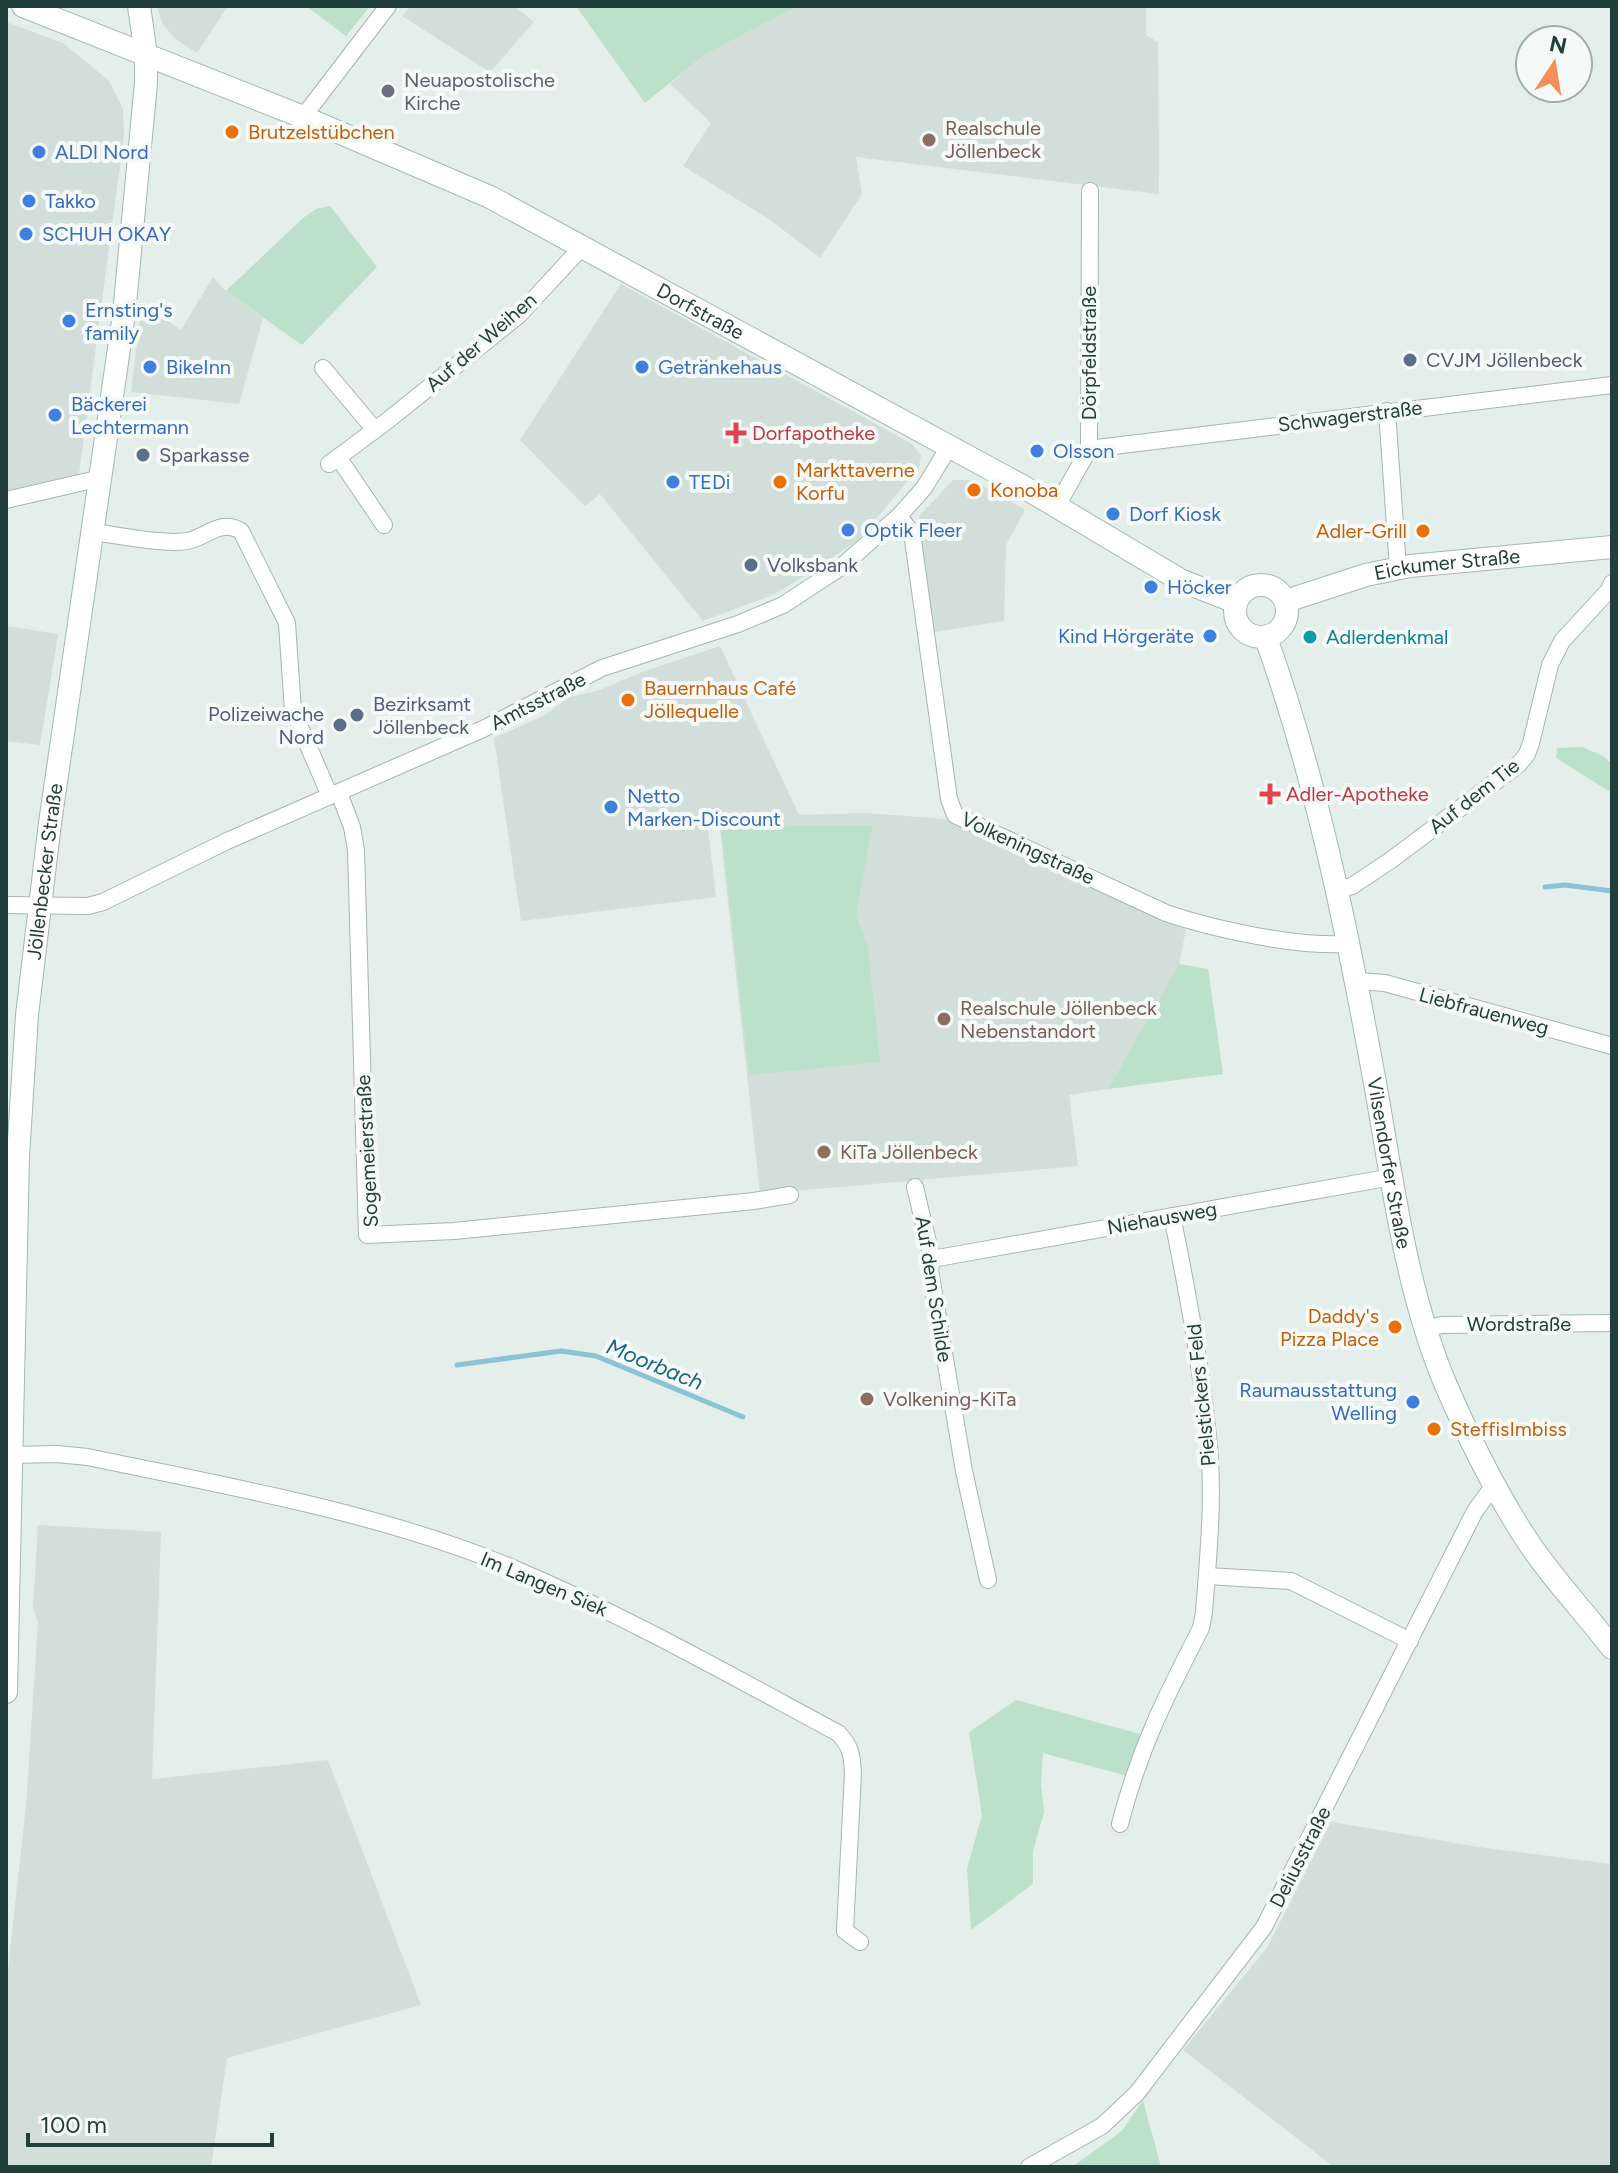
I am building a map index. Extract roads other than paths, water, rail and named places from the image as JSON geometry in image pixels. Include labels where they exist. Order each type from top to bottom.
[{"type":"main road","name":"Dorfstraße","points":[[23,6],[303,117],[490,197],[1057,506],[1182,581],[1236,602]]},
{"type":"main road","name":"Jöllenbecker Straße","points":[[6,1692],[12,1455],[10,1329],[21,1088],[39,905],[124,314],[144,112],[146,55],[139,6]]},
{"type":"main road","name":"Eickumer Straße","points":[[1286,601],[1398,568],[1612,547]]},
{"type":"main road","points":[[1261,585],[1278,591],[1286,601],[1288,611],[1285,623],[1278,632],[1266,638],[1254,637],[1240,628],[1234,612],[1236,602],[1244,591],[1261,585]]},
{"type":"main road","name":"Vilsendorfer Straße","points":[[1266,638],[1293,716],[1349,944],[1408,1260],[1426,1329],[1445,1383],[1494,1485],[1524,1536],[1612,1648]]},
{"type":"street","points":[[303,117],[388,6]]},
{"type":"street","name":"Dörpfeldstraße","points":[[1057,506],[1089,449],[1090,191]]},
{"type":"street","name":"Auf der Weihen","points":[[384,525],[333,460],[519,315],[582,247]]},
{"type":"street","points":[[323,368],[375,430]]},
{"type":"street","name":"Schwagerstraße","points":[[1089,449],[1612,385]]},
{"type":"street","points":[[1387,411],[1398,568]]},
{"type":"street","name":"Amtsstraße","points":[[6,905],[88,906],[103,902],[227,841],[483,729],[602,668],[738,624],[783,605],[841,567],[899,516],[924,488],[949,447]]},
{"type":"street","points":[[6,500],[101,478]]},
{"type":"street","name":"Volkeningstraße","points":[[899,516],[912,533],[949,799],[955,815],[1166,913],[1202,925],[1324,945],[1349,944]]},
{"type":"street","points":[[92,532],[177,542],[192,540],[229,526],[241,531],[287,623],[293,711],[334,794]]},
{"type":"street","name":"Auf dem Tie","points":[[1336,890],[1352,886],[1391,860],[1519,764],[1531,743],[1550,665],[1562,641],[1612,583]]},
{"type":"street","name":"Sogemeierstraße","points":[[334,794],[352,827],[356,850],[367,1235],[470,1230],[790,1195]]},
{"type":"street","name":"Liebfrauenweg","points":[[1356,981],[1385,983],[1612,1046]]},
{"type":"street","name":"Niehausweg","points":[[932,1259],[1392,1177]]},
{"type":"street","name":"Auf dem Schilde","points":[[915,1187],[932,1259],[930,1270],[962,1456],[988,1580]]},
{"type":"street","name":"Pielstickers Feld","points":[[1120,1824],[1148,1734],[1201,1628],[1207,1576],[1209,1449],[1194,1322],[1172,1216]]},
{"type":"street","name":"Wordstraße","points":[[1426,1329],[1441,1325],[1612,1323]]},
{"type":"street","name":"Im Langen Siek","points":[[12,1455],[88,1457],[314,1506],[501,1563],[607,1609],[838,1733],[852,1753],[853,1773],[845,1931],[860,1942]]},
{"type":"street","name":"Deliusstraße","points":[[1029,2167],[1102,2126],[1137,2093],[1264,1927],[1475,1511],[1494,1485]]},
{"type":"street","points":[[1207,1576],[1291,1581],[1410,1641]]},
{"type":"waterway","points":[[1545,887],[1565,885],[1612,891]]},
{"type":"waterway","name":"Moorbach","points":[[457,1365],[561,1351],[596,1356],[743,1417]]},
{"type":"place","name":"Neuapostolische Kirche","points":[[388,91]]},
{"type":"place","name":"Brutzelstübchen","points":[[232,132]]},
{"type":"place","name":"Realschule Jöllenbeck","points":[[929,140]]},
{"type":"place","name":"ALDI Nord","points":[[39,152]]},
{"type":"place","name":"Takko","points":[[29,201]]},
{"type":"place","name":"SCHUH OKAY","points":[[26,234]]},
{"type":"place","name":"Ernsting's family","points":[[69,321]]},
{"type":"place","name":"CVJM Jöllenbeck","points":[[1410,360]]},
{"type":"place","name":"BikeInn","points":[[150,367]]},
{"type":"place","name":"Getränkehaus","points":[[642,367]]},
{"type":"place","name":"Bäckerei Lechtermann","points":[[55,415]]},
{"type":"place","name":"Dorfapotheke","points":[[736,433]]},
{"type":"place","name":"Olsson","points":[[1037,451]]},
{"type":"place","name":"Sparkasse","points":[[143,455]]},
{"type":"place","name":"TEDi","points":[[673,482]]},
{"type":"place","name":"Markttaverne Korfu","points":[[780,482]]},
{"type":"place","name":"Konoba","points":[[974,490]]},
{"type":"place","name":"Dorf Kiosk","points":[[1113,514]]},
{"type":"place","name":"Optik Fleer","points":[[848,530]]},
{"type":"place","name":"Adler-Grill","points":[[1423,531]]},
{"type":"place","name":"Volksbank","points":[[751,565]]},
{"type":"place","name":"Höcker","points":[[1151,587]]},
{"type":"place","name":"Kind Hörgeräte","points":[[1210,636]]},
{"type":"place","name":"Adlerdenkmal","points":[[1310,637]]},
{"type":"place","name":"Bauernhaus Café Jöllequelle","points":[[628,700]]},
{"type":"place","name":"Bezirksamt Jöllenbeck","points":[[357,715]]},
{"type":"place","name":"Polizeiwache Nord","points":[[340,725]]},
{"type":"place","name":"Adler-Apotheke","points":[[1270,794]]},
{"type":"place","name":"Netto Marken-Discount","points":[[611,807]]},
{"type":"place","name":"Realschule Jöllenbeck Nebenstandort","points":[[944,1019]]},
{"type":"place","name":"KiTa Jöllenbeck","points":[[824,1152]]},
{"type":"place","name":"Daddy's Pizza Place","points":[[1395,1327]]},
{"type":"place","name":"Volkening-KiTa","points":[[867,1399]]},
{"type":"place","name":"Raumausstattung Welling","points":[[1413,1402]]},
{"type":"place","name":"SteffisImbiss","points":[[1434,1429]]}]
